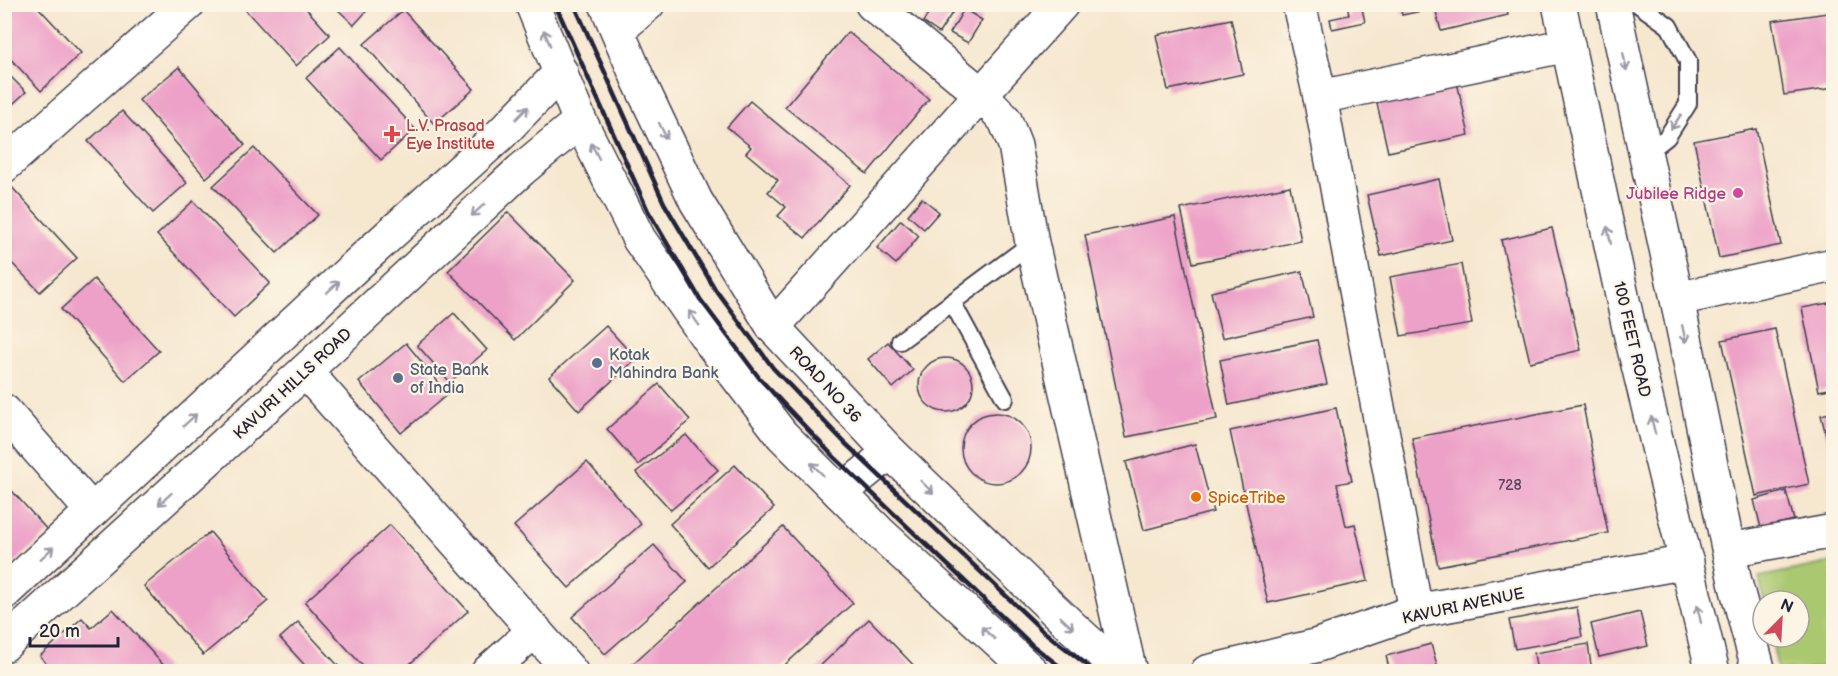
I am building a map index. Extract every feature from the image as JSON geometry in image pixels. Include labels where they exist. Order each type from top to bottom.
[{"type":"street","points":[[4,166],[188,4]]},
{"type":"street","points":[[532,4],[580,121],[639,239],[711,343],[782,435],[950,599],[1032,672]]},
{"type":"street","points":[[612,17],[648,4]]},
{"type":"street","points":[[872,4],[981,94],[1005,120],[1015,145],[1032,243],[1130,672]]},
{"type":"street","points":[[773,327],[1062,4]]},
{"type":"street","points":[[1299,4],[1320,97],[1416,611]]},
{"type":"street","name":"100 FEET ROAD","points":[[1559,4],[1629,328],[1688,562],[1713,672]]},
{"type":"street","points":[[1613,4],[1735,582],[1759,672]]},
{"type":"street","name":"ROAD NO 36","points":[[612,17],[696,201],[773,327],[890,452],[1122,672]]},
{"type":"street","points":[[1320,97],[1568,45]]},
{"type":"street","points":[[4,593],[519,117],[561,72]]},
{"type":"street","name":"KAVURI HILLS ROAD","points":[[4,645],[506,184],[580,121]]},
{"type":"street","points":[[478,154],[506,184]]},
{"type":"street","points":[[1677,299],[1833,265]]},
{"type":"street","points":[[305,371],[571,672]]},
{"type":"street","points":[[4,411],[92,511]]},
{"type":"street","points":[[840,493],[890,452]]},
{"type":"street","points":[[1729,550],[1833,531]]},
{"type":"street","name":"KAVURI AVENUE","points":[[1207,672],[1315,646],[1416,611],[1688,562]]},
{"type":"street","points":[[488,672],[535,630]]},
{"type":"lane","points":[[1638,4],[1669,26],[1688,61],[1688,104],[1667,137],[1645,154]]},
{"type":"lane","points":[[900,341],[1032,243]]},
{"type":"lane","points":[[952,302],[1005,399]]},
{"type":"green space","points":[[1833,562],[1833,665],[1803,671],[1778,671],[1773,649],[1811,649],[1811,589],[1762,589],[1759,577]]},
{"type":"building","points":[[4,4],[35,4],[81,53],[41,91],[4,52]]},
{"type":"building","points":[[240,4],[302,4],[330,35],[296,66]]},
{"type":"building","points":[[332,4],[373,4],[354,25]]},
{"type":"building","points":[[934,4],[953,4],[956,7],[939,33],[923,22]]},
{"type":"building","points":[[1347,4],[1361,4],[1365,22],[1332,29],[1330,19],[1349,15]]},
{"type":"building","points":[[1414,4],[1421,4],[1422,11],[1402,15],[1401,11],[1415,9]]},
{"type":"building","points":[[1434,4],[1505,4],[1508,15],[1441,31]]},
{"type":"building","points":[[964,9],[982,20],[968,43],[950,33]]},
{"type":"building","points":[[403,10],[474,89],[434,124],[364,44]]},
{"type":"building","points":[[1834,12],[1834,88],[1784,95],[1772,21]]},
{"type":"building","points":[[1231,19],[1243,74],[1168,90],[1156,35]]},
{"type":"building","points":[[848,32],[929,99],[867,174],[785,107]]},
{"type":"building","points":[[340,47],[415,129],[381,160],[306,78]]},
{"type":"building","points":[[179,67],[245,145],[206,178],[139,100]]},
{"type":"building","points":[[4,70],[26,92],[4,112]]},
{"type":"building","points":[[1457,82],[1469,135],[1388,152],[1376,99]]},
{"type":"building","points":[[750,101],[850,185],[805,238],[778,216],[786,207],[768,192],[778,180],[746,153],[751,147],[727,127]]},
{"type":"building","points":[[122,111],[187,183],[153,213],[88,141]]},
{"type":"building","name":"Jubilee Ridge","points":[[1756,129],[1781,245],[1719,258],[1694,141]]},
{"type":"building","points":[[254,148],[318,215],[277,253],[213,186]]},
{"type":"building","points":[[1439,179],[1452,240],[1381,256],[1367,195]]},
{"type":"building","points":[[8,183],[77,258],[40,292],[4,255],[4,187]]},
{"type":"building","points":[[1290,186],[1301,241],[1193,263],[1181,209]]},
{"type":"building","points":[[922,198],[939,212],[924,229],[908,215]]},
{"type":"building","points":[[193,201],[270,283],[234,317],[157,235]]},
{"type":"building","points":[[508,212],[575,280],[515,340],[448,271]]},
{"type":"building","points":[[1175,217],[1217,419],[1126,437],[1085,235]]},
{"type":"building","points":[[901,220],[919,236],[896,264],[877,248]]},
{"type":"building","points":[[1552,228],[1581,350],[1530,362],[1501,240]]},
{"type":"building","points":[[1461,264],[1472,324],[1401,336],[1390,277]]},
{"type":"building","points":[[1302,271],[1313,317],[1222,338],[1211,292]]},
{"type":"building","points":[[94,279],[159,351],[125,381],[61,309]]},
{"type":"building","points":[[1834,302],[1834,388],[1819,391],[1802,308]]},
{"type":"building","points":[[454,313],[487,350],[450,382],[417,345]]},
{"type":"building","points":[[606,326],[636,359],[579,411],[549,377]]},
{"type":"building","points":[[1775,329],[1809,484],[1756,496],[1722,340]]},
{"type":"building","points":[[1317,340],[1327,384],[1229,405],[1220,360]]},
{"type":"building","points":[[888,342],[913,370],[893,388],[868,359]]},
{"type":"building","points":[[406,343],[448,394],[401,433],[359,382]]},
{"type":"building","points":[[941,358],[951,358],[961,362],[969,370],[973,385],[969,400],[961,408],[951,412],[941,412],[931,408],[923,400],[919,390],[919,380],[923,370],[931,362]]},
{"type":"building","points":[[659,384],[690,420],[638,465],[607,429]]},
{"type":"building","points":[[1583,405],[1608,533],[1438,566],[1412,438]]},
{"type":"building","points":[[1336,408],[1352,481],[1337,484],[1346,526],[1355,524],[1368,581],[1268,603],[1230,431]]},
{"type":"building","points":[[1834,412],[1834,464],[1833,464],[1821,415]]},
{"type":"building","points":[[996,413],[1009,416],[1021,423],[1028,435],[1031,448],[1028,461],[1021,473],[1009,480],[996,483],[983,480],[971,473],[964,461],[961,448],[964,435],[971,423],[983,416]]},
{"type":"building","points":[[686,435],[718,470],[671,510],[636,472]]},
{"type":"building","points":[[1195,444],[1213,512],[1144,530],[1126,462]]},
{"type":"building","points":[[587,462],[641,524],[569,588],[514,526]]},
{"type":"building","points":[[735,465],[774,508],[708,567],[670,524]]},
{"type":"building","points":[[4,482],[49,532],[4,572]]},
{"type":"building","points":[[1786,491],[1794,520],[1761,528],[1754,500]]},
{"type":"building","points":[[390,525],[468,611],[401,672],[368,672],[305,602]]},
{"type":"building","points":[[783,527],[853,603],[777,672],[631,672],[628,668]]},
{"type":"building","points":[[210,532],[268,601],[203,655],[144,586]]},
{"type":"building","points":[[654,545],[687,582],[605,654],[572,617]]},
{"type":"building","points":[[1577,607],[1582,637],[1515,649],[1509,620]]},
{"type":"building","points":[[113,609],[166,668],[162,672],[53,672],[40,656],[82,618],[91,628]]},
{"type":"building","points":[[1640,612],[1648,646],[1599,657],[1591,624]]},
{"type":"building","points":[[869,619],[920,672],[814,672]]},
{"type":"building","points":[[298,622],[344,672],[311,672],[280,638]]},
{"type":"building","points":[[1431,644],[1439,672],[1390,672],[1386,656]]},
{"type":"building","points":[[1588,644],[1592,672],[1537,672],[1534,653]]},
{"type":"railway","points":[[555,4],[648,211],[700,299],[760,379],[832,455],[1032,645],[1067,672]]},
{"type":"railway","points":[[574,4],[664,203],[715,289],[773,368],[845,443],[1043,631],[1096,672]]},
{"type":"place","name":"L.V. Prasad Eye Institute","points":[[392,134]]},
{"type":"place","name":"Jubilee Ridge","points":[[1738,193]]},
{"type":"place","name":"Kotak Mahindra Bank","points":[[597,363]]},
{"type":"place","name":"State Bank of India","points":[[398,378]]},
{"type":"place","name":"SpiceTribe","points":[[1196,497]]}]
